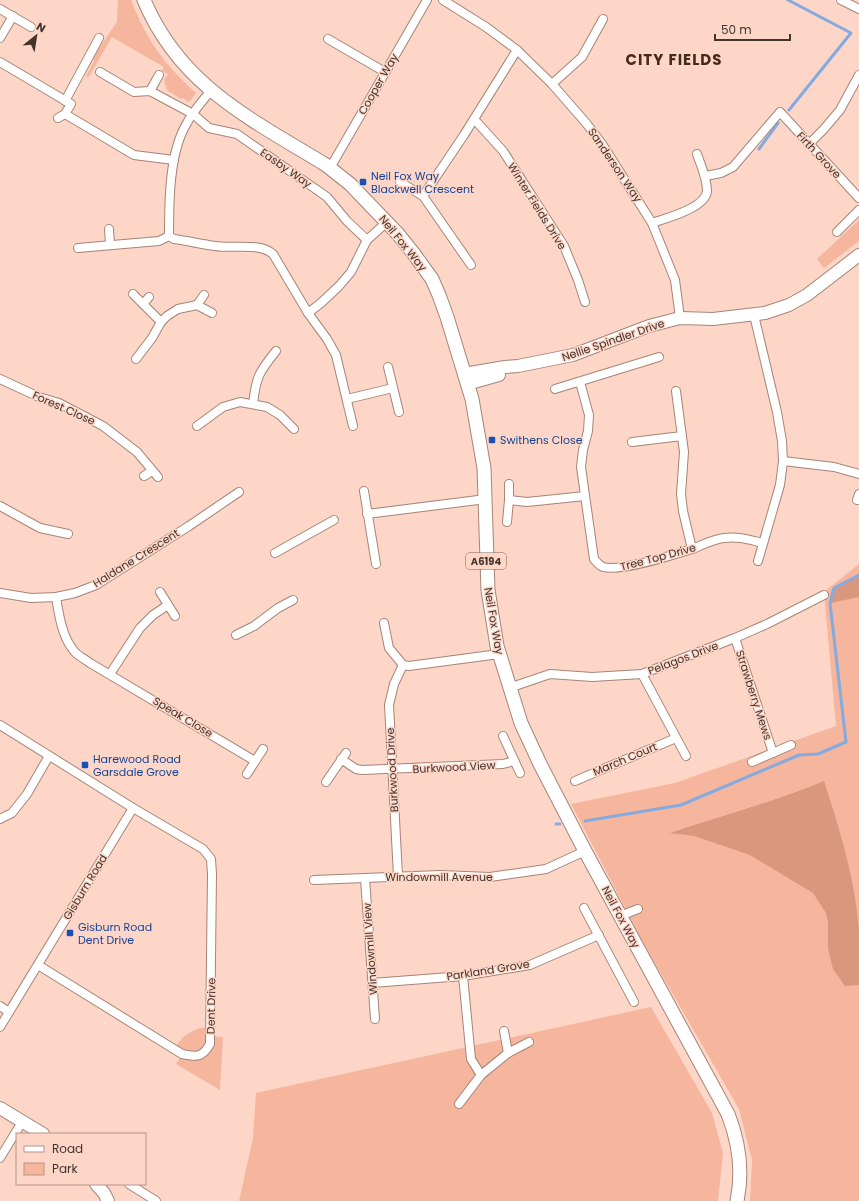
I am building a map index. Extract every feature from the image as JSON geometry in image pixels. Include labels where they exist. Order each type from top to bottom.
[{"type":"main road","name":"Neil Fox Way","points":[[144,0],[151,16],[182,63],[211,90],[240,111],[330,168],[350,184],[387,222],[414,254],[432,279],[447,317],[472,399],[484,468],[488,590],[499,654],[509,688],[529,741],[584,851],[728,1114],[738,1147],[740,1167],[737,1201]]},
{"type":"street","name":"Cooper Way","points":[[330,168],[427,0]]},
{"type":"street","name":"Sanderson Way","points":[[443,0],[486,27],[517,50],[552,84],[602,144],[652,222],[675,280],[680,318]]},
{"type":"street","points":[[841,0],[859,9]]},
{"type":"street","points":[[0,9],[31,27]]},
{"type":"street","points":[[0,38],[12,16]]},
{"type":"street","points":[[552,84],[582,57],[603,19]]},
{"type":"street","points":[[65,101],[99,38]]},
{"type":"street","points":[[328,39],[385,72]]},
{"type":"street","points":[[423,196],[517,50]]},
{"type":"street","points":[[0,62],[71,104],[66,114],[58,118]]},
{"type":"street","points":[[100,72],[134,92],[150,91],[159,75]]},
{"type":"street","points":[[809,144],[840,110],[859,75]]},
{"type":"street","points":[[169,236],[170,193],[174,160],[181,134],[186,123],[211,90]]},
{"type":"street","name":"Easby Way","points":[[150,91],[193,114],[209,128],[238,134],[327,197],[347,221],[367,240]]},
{"type":"street","name":"Firth Grove","points":[[706,176],[721,173],[733,167],[780,112],[859,198]]},
{"type":"street","points":[[66,114],[134,155],[174,160]]},
{"type":"street","name":"Winter Fields Drive","points":[[474,119],[503,151],[564,246],[585,302]]},
{"type":"street","points":[[652,222],[698,205],[705,198],[707,192],[706,176],[697,154]]},
{"type":"street","points":[[400,182],[423,196],[471,266]]},
{"type":"street","points":[[837,232],[859,210]]},
{"type":"street","points":[[308,313],[339,286],[351,272],[367,240],[387,222]]},
{"type":"street","points":[[109,229],[110,244]]},
{"type":"street","points":[[78,248],[110,244],[159,241],[169,236]]},
{"type":"street","points":[[169,236],[174,239],[214,246],[230,248],[248,246],[269,250],[273,254],[308,313],[327,339],[336,355],[353,426]]},
{"type":"street","name":"Nellie Spindler Drive","points":[[466,379],[505,367],[518,366],[585,352],[649,326],[680,318],[713,319],[754,315],[789,305],[807,294],[859,255]]},
{"type":"street","points":[[133,294],[161,322]]},
{"type":"street","points":[[197,305],[204,295]]},
{"type":"street","points":[[143,304],[149,297]]},
{"type":"street","points":[[136,359],[152,338],[161,322],[178,309],[197,305],[212,313]]},
{"type":"street","points":[[754,315],[777,412],[782,440],[783,461],[780,485],[758,561]]},
{"type":"street","points":[[253,404],[255,384],[261,370],[276,351]]},
{"type":"street","points":[[555,389],[659,357]]},
{"type":"street","points":[[388,367],[399,412]]},
{"type":"street","name":"Forest Close","points":[[0,379],[39,397],[59,403],[103,426],[138,452],[155,474],[144,476]]},
{"type":"street","name":"Tree Top Drive","points":[[580,382],[589,415],[588,431],[583,450],[581,467],[594,559],[598,564],[604,567],[616,568],[641,563],[723,538],[738,537],[763,543]]},
{"type":"street","points":[[347,399],[393,388]]},
{"type":"street","points":[[676,391],[684,452],[681,494],[682,511],[692,548]]},
{"type":"street","points":[[197,426],[223,407],[240,402],[267,407],[280,415],[294,429]]},
{"type":"street","points":[[632,442],[682,436]]},
{"type":"street","points":[[783,461],[834,467],[859,474]]},
{"type":"street","points":[[507,522],[509,484]]},
{"type":"street","points":[[364,491],[376,564]]},
{"type":"street","name":"Haldane Crescent","points":[[0,594],[31,598],[56,597],[75,593],[96,585],[189,526],[238,492]]},
{"type":"street","points":[[509,500],[527,502],[585,496]]},
{"type":"street","points":[[367,514],[486,499]]},
{"type":"street","points":[[0,507],[40,528],[68,534]]},
{"type":"street","points":[[274,553],[334,520]]},
{"type":"street","points":[[160,592],[175,616]]},
{"type":"street","name":"Pelagos Drive","points":[[509,688],[550,674],[592,678],[642,674],[767,624],[824,594]]},
{"type":"street","name":"Speak Close","points":[[56,597],[59,618],[64,634],[74,652],[90,663],[256,761]]},
{"type":"street","points":[[236,634],[254,626],[278,608],[293,600]]},
{"type":"street","points":[[110,674],[140,628],[168,605]]},
{"type":"street","points":[[384,623],[389,648],[403,665],[409,666],[499,654]]},
{"type":"street","name":"Strawberry Mews","points":[[735,638],[773,753]]},
{"type":"street","name":"Burkwood Drive","points":[[398,876],[389,705],[394,684],[403,665]]},
{"type":"street","points":[[642,674],[686,756]]},
{"type":"street","points":[[0,725],[133,808]]},
{"type":"street","name":"Burkwood View","points":[[503,736],[520,773]]},
{"type":"street","name":"March Court","points":[[575,781],[676,738]]},
{"type":"street","name":"Strawberry Mews","points":[[752,762],[791,745]]},
{"type":"street","points":[[248,774],[263,750]]},
{"type":"street","points":[[0,819],[12,813],[27,794],[49,756]]},
{"type":"street","name":"Burkwood View","points":[[326,782],[344,756],[360,770],[503,764],[514,761]]},
{"type":"street","name":"Gisburn Road","points":[[0,1027],[133,808]]},
{"type":"street","name":"Dent Drive","points":[[38,965],[182,1054],[191,1056],[200,1055],[205,1052],[210,1044],[211,859],[203,849],[133,808]]},
{"type":"street","name":"Windowmill Avenue","points":[[314,880],[440,875],[490,878],[546,869],[584,851]]},
{"type":"street","name":"Windowmill View","points":[[365,878],[375,1019]]},
{"type":"street","points":[[584,908],[634,1002]]},
{"type":"street","points":[[620,916],[638,909]]},
{"type":"street","name":"Parkland Grove","points":[[372,983],[463,976],[530,965],[599,935]]},
{"type":"street","points":[[463,976],[471,1059],[481,1075]]},
{"type":"street","points":[[0,1006],[9,1012]]},
{"type":"street","points":[[504,1032],[508,1053]]},
{"type":"street","points":[[459,1104],[481,1075],[508,1053],[529,1042]]},
{"type":"street","points":[[0,1108],[41,1133]]},
{"type":"street","points":[[0,1158],[22,1122]]},
{"type":"street","points":[[97,1185],[104,1193],[108,1201]]},
{"type":"street","points":[[131,1185],[156,1201]]},
{"type":"green space","points":[[118,0],[131,0],[150,40],[166,62],[196,93],[191,100],[188,102],[167,90],[164,80],[168,74],[162,71],[164,67],[112,37],[88,78],[86,76],[94,61],[93,57],[117,22]]},
{"type":"green space","points":[[859,220],[859,241],[824,268],[817,259]]},
{"type":"green space","points":[[859,564],[859,1201],[750,1201],[752,1160],[739,1109],[645,946],[571,804],[675,783],[836,726],[824,592]]},
{"type":"green space","points":[[651,1007],[712,1113],[723,1153],[718,1201],[239,1201],[253,1138],[256,1093]]},
{"type":"green space","points":[[200,1028],[210,1028],[210,1036],[223,1037],[220,1090],[176,1064],[182,1054],[174,1050],[179,1042],[191,1032]]},
{"type":"shaded area","points":[[859,575],[859,597],[830,603],[834,588]]},
{"type":"shaded area","points":[[824,781],[841,836],[854,892],[859,930],[859,985],[845,986],[833,969],[828,948],[828,923],[826,913],[813,893],[750,855],[694,836],[670,833],[767,802]]},
{"type":"waterway","points":[[788,0],[851,33],[789,110]]},
{"type":"waterway","points":[[759,149],[778,123]]},
{"type":"waterway","points":[[585,821],[681,805],[799,755],[818,754],[846,742],[830,603],[834,588],[859,575]]},
{"type":"place","name":"Neil Fox Way Blackwell Crescent","points":[[363,182]]},
{"type":"place","name":"Swithens Close","points":[[492,440]]},
{"type":"place","name":"Harewood Road Garsdale Grove","points":[[85,765]]},
{"type":"place","name":"Gisburn Road Dent Drive","points":[[70,933]]},
{"type":"district","name":"CITY FIELDS","points":[[674,60]]}]
